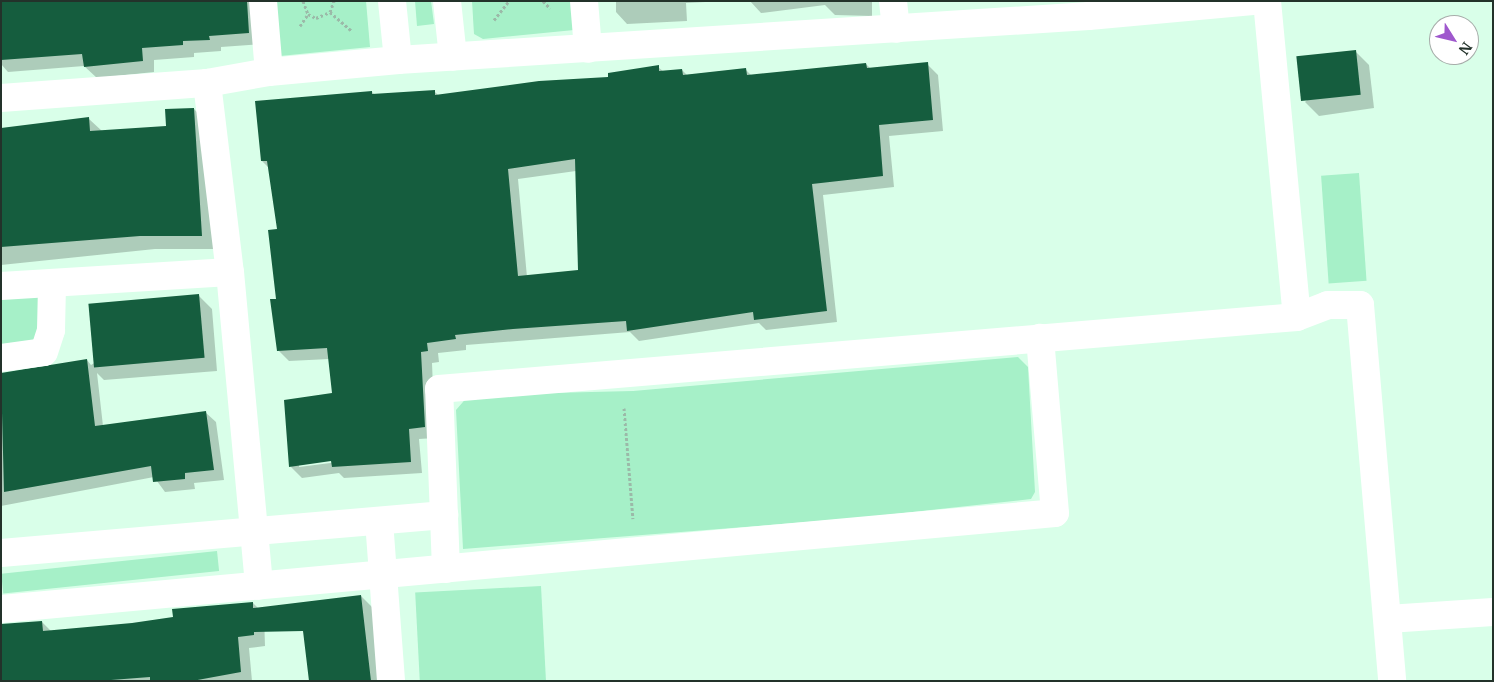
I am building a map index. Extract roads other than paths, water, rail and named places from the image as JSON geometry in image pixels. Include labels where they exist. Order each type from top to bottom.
[{"type":"street","points":[[263,1],[269,72]]},
{"type":"street","points":[[392,1],[398,60]]},
{"type":"street","points":[[447,1],[453,57]]},
{"type":"street","points":[[584,1],[588,50]]},
{"type":"street","points":[[893,1],[896,29]]},
{"type":"street","points":[[1,98],[207,83],[269,72],[398,60],[588,50],[896,29],[1088,9],[1255,1]]},
{"type":"street","points":[[1267,1],[1297,317]]},
{"type":"street","points":[[207,83],[230,272],[256,530],[259,586]]},
{"type":"street","points":[[1,286],[52,285],[230,272]]},
{"type":"street","points":[[1,358],[44,352],[51,330],[52,285]]},
{"type":"street","points":[[446,569],[439,389],[1297,317],[1328,305],[1360,304],[1392,681]]},
{"type":"street","points":[[1,609],[1055,513],[1040,338]]},
{"type":"street","points":[[1,553],[444,515]]},
{"type":"street","points":[[379,521],[391,681]]},
{"type":"street","points":[[1388,619],[1493,612]]}]
